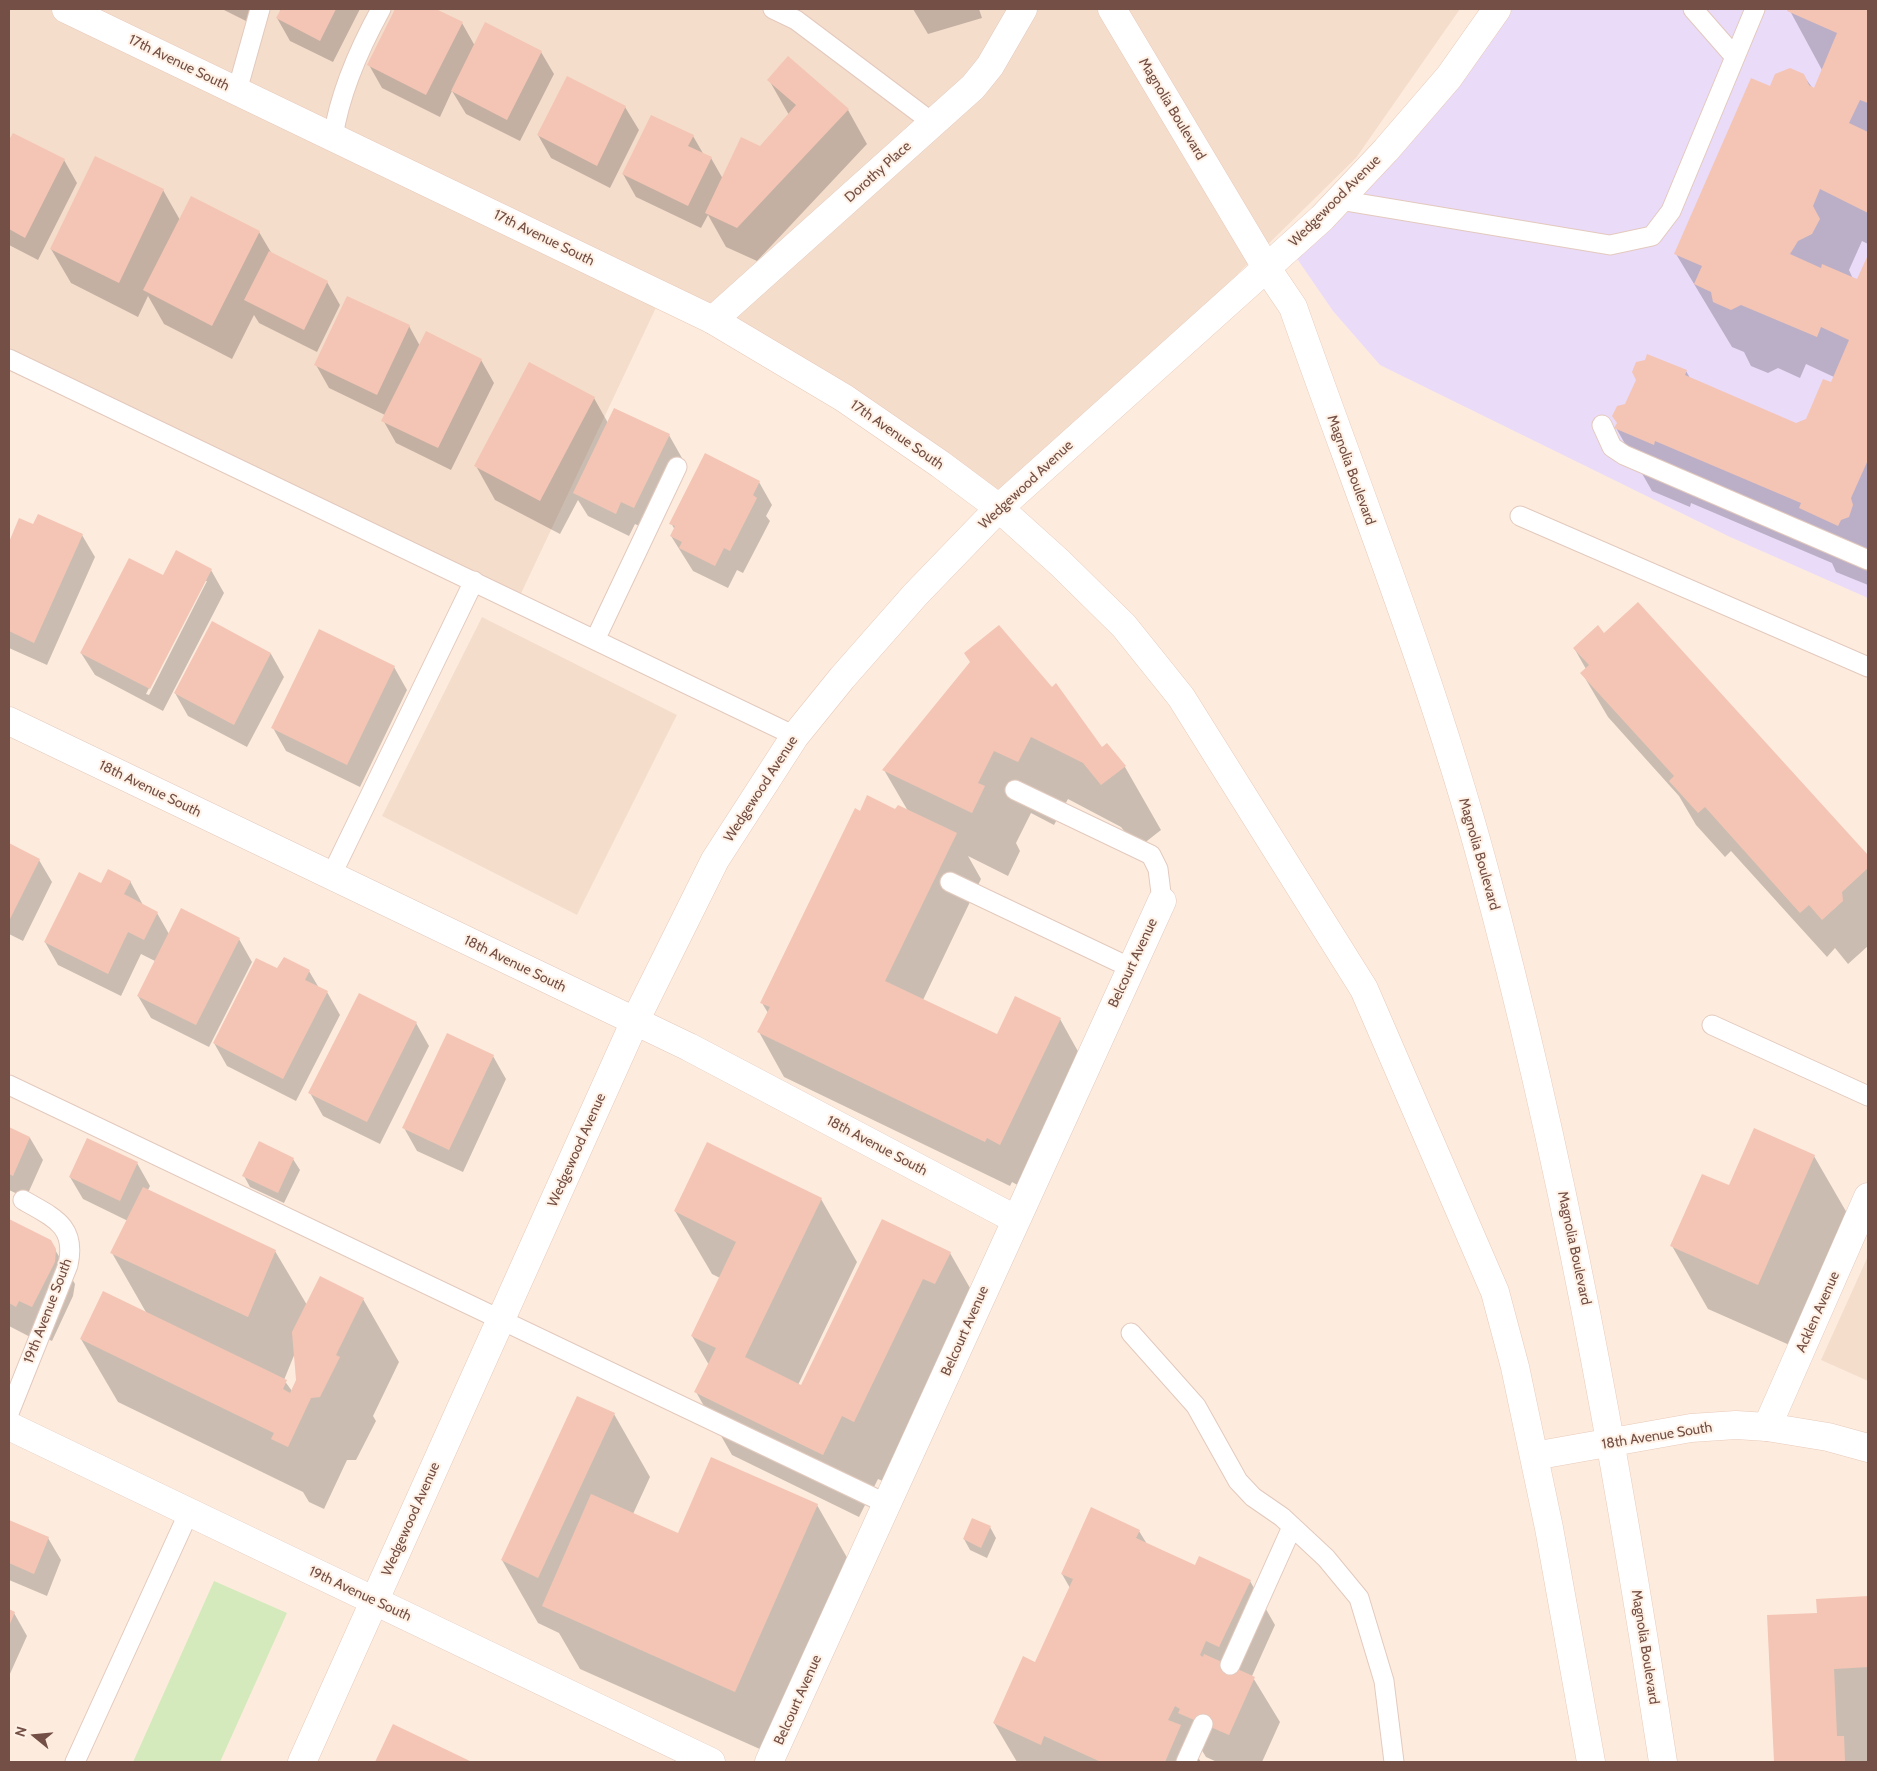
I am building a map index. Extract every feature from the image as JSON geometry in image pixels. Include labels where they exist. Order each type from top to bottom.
[{"type":"main road","name":"17th Avenue South","points":[[66,9],[713,320],[844,398],[940,464],[999,508]]},
{"type":"main road","name":"Dorothy Place","points":[[713,320],[973,87],[990,66],[1024,9]]},
{"type":"main road","name":"Magnolia Boulevard","points":[[1112,9],[1266,267],[1293,307],[1436,709],[1483,863],[1535,1069],[1580,1270],[1664,1762]]},
{"type":"main road","name":"Wedgewood Avenue","points":[[302,1762],[635,1021],[715,860],[795,736],[842,678],[915,595],[999,508],[1322,218],[1386,150],[1449,77],[1497,9]]},
{"type":"main road","points":[[999,508],[1060,563],[1124,626],[1181,696],[1364,989],[1495,1292],[1515,1367],[1534,1456],[1592,1762]]},
{"type":"main road","name":"18th Avenue South","points":[[9,721],[698,1051],[1015,1219]]},
{"type":"main road","name":"Belcourt Avenue","points":[[769,1762],[1015,1219],[1162,901]]},
{"type":"main road","name":"Acklen Avenue","points":[[1767,1427],[1868,1197]]},
{"type":"main road","name":"18th Avenue South","points":[[1534,1456],[1691,1428],[1736,1425],[1767,1427],[1828,1437],[1868,1448]]},
{"type":"main road","name":"19th Avenue South","points":[[9,1426],[711,1762]]},
{"type":"lane","points":[[237,90],[260,9]]},
{"type":"lane","points":[[333,137],[337,110],[364,41],[380,9]]},
{"type":"lane","points":[[773,9],[796,20],[933,123]]},
{"type":"lane","points":[[1693,9],[1735,57]]},
{"type":"lane","points":[[1339,200],[1610,245],[1652,236],[1671,211],[1756,9]]},
{"type":"lane","points":[[9,359],[795,736]]},
{"type":"lane","points":[[1602,425],[1612,447],[1624,455],[1868,560]]},
{"type":"lane","points":[[595,640],[677,467]]},
{"type":"lane","points":[[1520,516],[1868,667]]},
{"type":"lane","points":[[331,876],[474,581]]},
{"type":"lane","points":[[1015,790],[1152,854],[1158,869],[1162,901]]},
{"type":"lane","points":[[950,882],[1130,968]]},
{"type":"lane","points":[[1712,1025],[1868,1096]]},
{"type":"lane","points":[[9,1085],[887,1504]]},
{"type":"lane","name":"19th Avenue South","points":[[9,1413],[68,1265],[71,1247],[64,1227],[23,1200]]},
{"type":"lane","points":[[1131,1333],[1176,1381],[1196,1406],[1238,1481],[1253,1497],[1292,1527],[1326,1558],[1358,1598],[1384,1681],[1394,1762]]},
{"type":"lane","points":[[75,1762],[189,1512]]},
{"type":"lane","points":[[1230,1665],[1292,1527]]},
{"type":"lane","points":[[1186,1762],[1203,1724]]},
{"type":"shaded area","points":[[9,9],[1460,9],[1356,158],[999,508],[662,295],[517,602],[9,371]]},
{"type":"shaded area","points":[[1491,9],[1868,9],[1868,598],[1730,537],[1380,365],[1333,311],[1289,247]]},
{"type":"shaded area","points":[[482,617],[677,715],[577,915],[382,816]]},
{"type":"shaded area","points":[[1868,1256],[1868,1381],[1821,1360]]},
{"type":"green space","points":[[214,1581],[287,1613],[220,1762],[133,1762]]},
{"type":"building","points":[[281,9],[336,9],[320,41],[276,18]]},
{"type":"building","points":[[395,9],[436,9],[463,22],[426,95],[367,65]]},
{"type":"building","points":[[1788,9],[1868,9],[1868,103],[1860,100],[1849,123],[1868,132],[1868,213],[1820,189],[1813,206],[1820,219],[1812,234],[1798,241],[1790,254],[1821,268],[1822,264],[1857,279],[1868,255],[1868,460],[1851,498],[1853,505],[1849,517],[1841,520],[1838,526],[1799,508],[1801,503],[1655,441],[1654,445],[1614,428],[1617,423],[1612,416],[1617,406],[1625,404],[1636,380],[1632,372],[1636,362],[1645,360],[1647,354],[1687,370],[1685,375],[1796,423],[1806,419],[1823,379],[1831,382],[1849,340],[1821,327],[1817,337],[1741,305],[1731,310],[1713,302],[1711,292],[1694,284],[1702,266],[1674,254],[1751,78],[1770,86],[1775,74],[1790,68],[1804,74],[1809,85],[1814,88],[1837,33],[1787,11]]},
{"type":"building","points":[[485,22],[542,51],[507,120],[451,91]]},
{"type":"building","points":[[788,56],[849,109],[737,228],[705,213],[741,137],[760,146],[796,105],[767,80]]},
{"type":"building","points":[[567,76],[626,106],[597,166],[537,135]]},
{"type":"building","points":[[651,115],[694,135],[688,146],[712,157],[688,206],[622,174]]},
{"type":"building","points":[[13,133],[65,159],[25,238],[9,229],[9,140]]},
{"type":"building","points":[[95,156],[164,189],[119,283],[50,249]]},
{"type":"building","points":[[191,196],[260,231],[212,326],[143,290]]},
{"type":"building","points":[[269,251],[328,281],[304,330],[244,300]]},
{"type":"building","points":[[347,296],[410,325],[377,395],[314,365]]},
{"type":"building","points":[[426,331],[482,359],[438,448],[381,421]]},
{"type":"building","points":[[529,362],[595,397],[540,501],[474,466]]},
{"type":"building","points":[[614,408],[670,434],[634,508],[621,502],[616,514],[573,493]]},
{"type":"building","points":[[705,453],[760,481],[753,495],[757,498],[730,551],[724,548],[715,566],[679,548],[682,542],[670,536],[675,526],[669,524]]},
{"type":"building","points":[[38,514],[83,534],[34,643],[9,631],[9,542],[19,518],[33,524]]},
{"type":"building","points":[[176,550],[212,569],[150,689],[80,653],[129,558],[163,575]]},
{"type":"building","points":[[1638,602],[1868,855],[1868,868],[1842,892],[1843,901],[1822,920],[1809,905],[1800,913],[1705,807],[1698,813],[1669,781],[1674,776],[1580,673],[1589,665],[1573,648],[1598,625],[1604,633]]},
{"type":"building","points":[[212,621],[271,653],[234,725],[174,693]]},
{"type":"building","points":[[999,625],[1052,687],[1056,683],[1102,747],[1107,743],[1126,766],[1101,785],[1083,763],[1031,737],[1018,762],[994,751],[978,783],[985,786],[972,813],[882,770],[970,662],[964,653]]},
{"type":"building","points":[[319,629],[395,666],[347,765],[271,728]]},
{"type":"building","points":[[867,795],[895,809],[898,805],[957,833],[885,981],[997,1034],[1015,996],[1061,1018],[1000,1145],[987,1138],[985,1142],[757,1032],[770,1007],[760,1003],[855,808],[860,811]]},
{"type":"building","points":[[9,843],[40,859],[10,919],[9,918]]},
{"type":"building","points":[[108,869],[131,881],[124,894],[158,912],[144,940],[128,932],[108,974],[44,942],[79,872],[101,883]]},
{"type":"building","points":[[181,908],[240,938],[196,1025],[137,996]]},
{"type":"building","points":[[284,957],[310,970],[305,980],[328,991],[283,1079],[213,1043],[256,958],[277,968]]},
{"type":"building","points":[[359,993],[417,1022],[367,1122],[308,1093]]},
{"type":"building","points":[[447,1033],[494,1055],[449,1150],[402,1128]]},
{"type":"building","points":[[9,1127],[30,1137],[13,1176],[9,1174]]},
{"type":"building","points":[[1754,1128],[1815,1155],[1758,1285],[1670,1246],[1702,1174],[1729,1185]]},
{"type":"building","points":[[87,1138],[138,1162],[120,1201],[69,1177]]},
{"type":"building","points":[[259,1141],[294,1158],[278,1193],[242,1176]]},
{"type":"building","points":[[707,1142],[822,1198],[745,1357],[801,1385],[882,1219],[951,1252],[935,1284],[923,1279],[854,1422],[842,1416],[823,1455],[694,1392],[716,1348],[691,1336],[736,1242],[674,1211]]},
{"type":"building","points":[[143,1187],[276,1250],[248,1317],[110,1253]]},
{"type":"building","points":[[9,1219],[51,1240],[56,1249],[55,1262],[32,1307],[19,1301],[16,1307],[9,1303]]},
{"type":"building","points":[[320,1276],[364,1298],[336,1355],[340,1357],[320,1397],[311,1398],[288,1447],[271,1439],[274,1433],[80,1339],[103,1291],[287,1380],[283,1389],[290,1393],[296,1380],[292,1332]]},
{"type":"building","points":[[577,1396],[615,1413],[538,1578],[501,1560]]},
{"type":"building","points":[[711,1457],[818,1504],[735,1692],[542,1606],[591,1494],[678,1533]]},
{"type":"building","points":[[1091,1507],[1140,1530],[1136,1538],[1195,1565],[1199,1556],[1251,1580],[1219,1647],[1206,1641],[1200,1655],[1203,1657],[1204,1654],[1255,1677],[1229,1735],[1178,1713],[1180,1709],[1175,1706],[1168,1720],[1181,1725],[1165,1762],[1101,1762],[1044,1736],[1041,1745],[993,1723],[1023,1656],[1035,1662],[1073,1579],[1061,1574]]},
{"type":"building","points":[[972,1518],[991,1526],[981,1548],[963,1539]]},
{"type":"building","points":[[9,1520],[49,1537],[34,1574],[9,1563]]},
{"type":"building","points":[[1868,1596],[1868,1667],[1834,1669],[1837,1736],[1844,1736],[1845,1762],[1774,1762],[1767,1615],[1817,1613],[1816,1599]]},
{"type":"building","points":[[9,1609],[15,1612],[9,1626]]},
{"type":"building","points":[[393,1724],[472,1762],[375,1762]]}]
